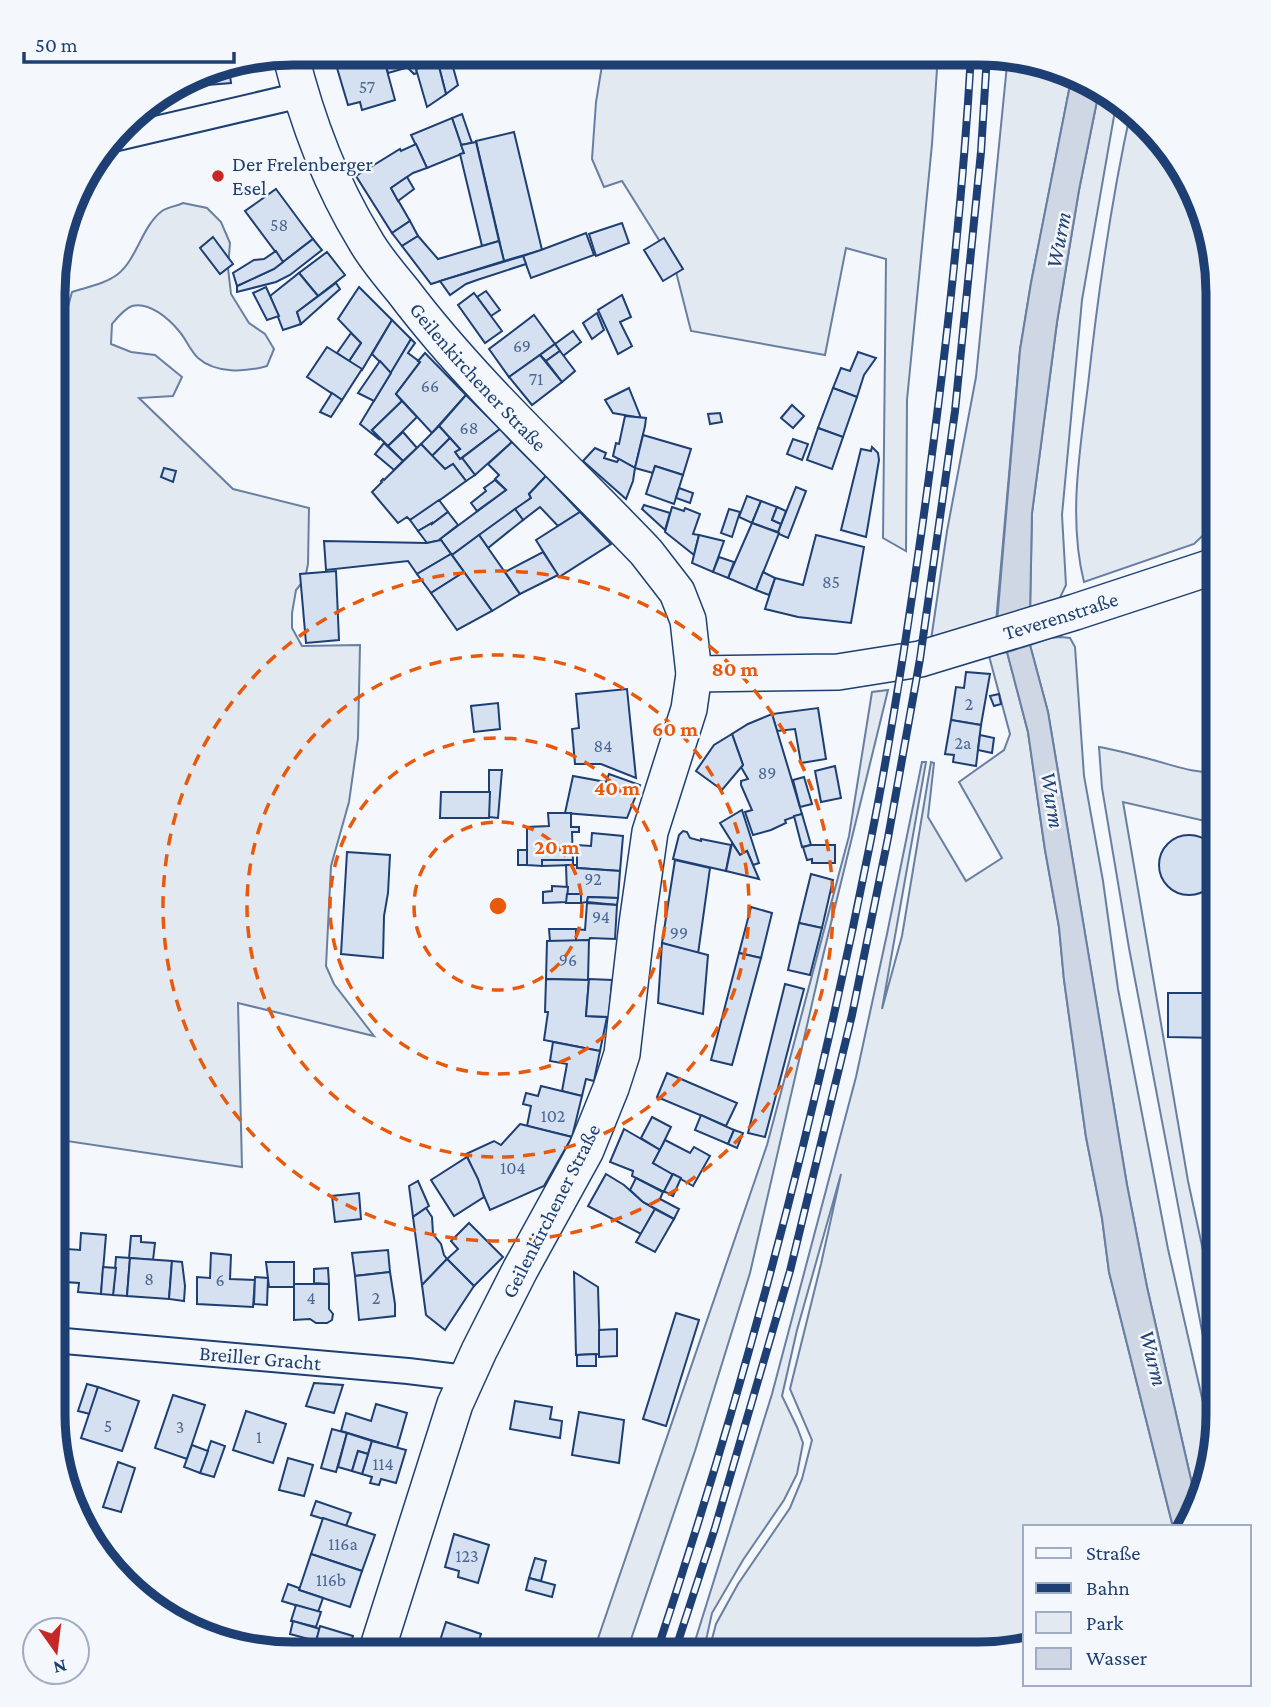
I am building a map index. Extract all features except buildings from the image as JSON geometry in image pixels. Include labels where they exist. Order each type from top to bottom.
[{"type":"main road","name":"Geilenkirchener Straße","points":[[293,65],[301,95],[329,171],[365,242],[457,357],[646,552],[677,592],[688,620],[694,674],[689,709],[650,832],[622,1054],[611,1088],[586,1150],[520,1270],[455,1405],[380,1642]]},
{"type":"main road","name":"Teverenstraße","points":[[694,674],[838,672],[902,663],[1075,612],[1206,569]]},
{"type":"street","points":[[130,134],[301,95]]},
{"type":"street","name":"Breiller Gracht","points":[[65,1341],[467,1378]]},
{"type":"green space","points":[[602,65],[937,65],[907,400],[906,551],[883,538],[886,259],[846,248],[825,355],[691,331],[674,264],[622,181],[604,187],[592,159]]},
{"type":"green space","points":[[1008,67],[1070,84],[1020,350],[996,622],[931,640],[947,531],[976,377]]},
{"type":"green space","points":[[1097,99],[1115,111],[1082,300],[1062,515],[1066,585],[1057,604],[1030,613],[1032,513],[1057,322]]},
{"type":"green space","points":[[1129,122],[1168,166],[1183,192],[1198,234],[1206,293],[1206,532],[1194,544],[1084,582],[1079,558],[1076,509],[1079,459],[1096,316],[1117,178]]},
{"type":"green space","points":[[183,203],[207,208],[221,222],[230,243],[228,268],[231,294],[249,323],[265,334],[274,349],[267,366],[250,370],[213,367],[195,355],[170,321],[152,309],[138,305],[126,309],[112,324],[111,344],[131,352],[155,355],[182,377],[173,396],[139,398],[233,489],[309,508],[308,564],[305,579],[296,590],[292,628],[302,646],[360,645],[358,738],[349,802],[331,866],[326,966],[334,984],[374,1036],[238,1003],[242,1167],[65,1141],[65,317],[72,292],[102,283],[125,268],[149,225],[164,210]]},
{"type":"green space","points":[[1050,638],[1070,638],[1075,647],[1084,776],[1103,881],[1118,989],[1168,1249],[1206,1415],[1202,1458],[1193,1489],[1147,1287],[1127,1185],[1048,712],[1030,645]]},
{"type":"green space","points":[[1007,652],[1028,732],[1059,927],[1086,1137],[1102,1218],[1109,1272],[1172,1525],[1023,1525],[1022,1638],[978,1642],[711,1642],[716,1624],[738,1584],[790,1508],[802,1479],[812,1440],[790,1389],[841,1174],[797,1330],[782,1396],[803,1443],[797,1474],[784,1500],[743,1560],[712,1613],[706,1642],[695,1642],[772,1394],[856,1077],[922,762],[926,762],[882,1009],[902,936],[931,762],[934,763],[928,817],[966,881],[1002,858],[959,782],[1004,750],[1010,734],[989,656]]},
{"type":"green space","points":[[888,690],[750,1273],[695,1451],[630,1642],[597,1642],[767,1145],[849,836],[872,692]]},
{"type":"green space","points":[[1099,747],[1206,772],[1206,821],[1123,802],[1188,1181],[1206,1264],[1206,1352],[1129,948],[1102,788]]},
{"type":"water","name":"Wurm","points":[[1070,84],[1097,99],[1057,322],[1032,513],[1030,613],[997,622],[1020,350]]},
{"type":"water","name":"Wurm","points":[[1030,645],[1048,712],[1127,1185],[1147,1287],[1193,1489],[1177,1525],[1172,1525],[1109,1272],[1102,1218],[1086,1137],[1059,927],[1028,732],[1007,652]]},
{"type":"railway","points":[[660,1642],[719,1454],[776,1252],[826,1049],[870,844],[904,647],[938,410],[957,233],[970,65]]},
{"type":"railway","points":[[678,1642],[715,1528],[790,1271],[852,1015],[888,838],[920,659],[955,411],[981,152],[986,66]]},
{"type":"place","name":"Der Frelenberger Esel","points":[[218,176]]}]
